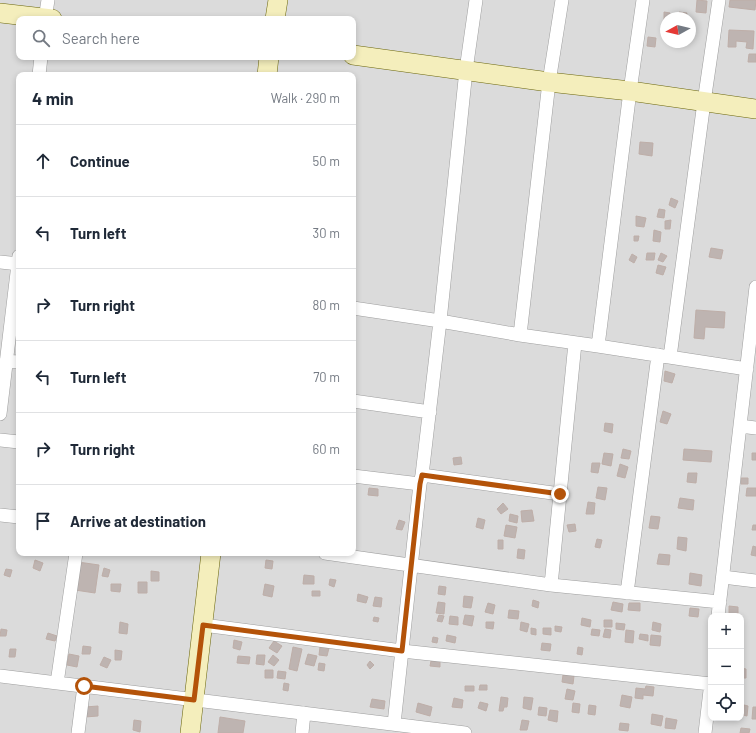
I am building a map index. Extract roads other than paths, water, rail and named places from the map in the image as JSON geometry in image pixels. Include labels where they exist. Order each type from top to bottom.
[{"type":"street","points":[[275,16],[278,0]]},
{"type":"street","points":[[391,727],[402,651],[430,412],[466,70],[476,0]]},
{"type":"street","points":[[520,335],[549,82],[562,0]]},
{"type":"street","points":[[598,346],[642,0]]},
{"type":"street","points":[[627,593],[720,0]]},
{"type":"street","points":[[0,13],[48,14]]},
{"type":"street","points":[[356,55],[756,109]]},
{"type":"street","points":[[39,72],[41,60]]},
{"type":"street","points":[[267,72],[269,60]]},
{"type":"street","points":[[0,262],[16,261]]},
{"type":"street","points":[[718,613],[747,369],[754,331],[756,287]]},
{"type":"street","points":[[356,308],[747,369]]},
{"type":"street","points":[[0,414],[2,387],[13,361],[16,311]]},
{"type":"street","points":[[551,585],[575,343]]},
{"type":"street","points":[[356,401],[430,412]]},
{"type":"street","points":[[740,426],[756,428]]},
{"type":"street","points":[[0,440],[16,442]]},
{"type":"street","points":[[356,476],[421,480],[560,494]]},
{"type":"street","points":[[0,516],[16,517]]},
{"type":"street","points":[[57,683],[76,556]]},
{"type":"street","points":[[190,733],[211,556]]},
{"type":"street","points":[[347,556],[551,585],[720,602]]},
{"type":"street","points":[[723,577],[756,580]]},
{"type":"street","points":[[203,625],[402,651],[708,683]]},
{"type":"street","points":[[0,676],[304,713],[391,727],[465,733]]},
{"type":"street","points":[[705,733],[711,685]]},
{"type":"street","points":[[78,733],[84,686]]},
{"type":"street","points":[[302,733],[304,713]]}]
